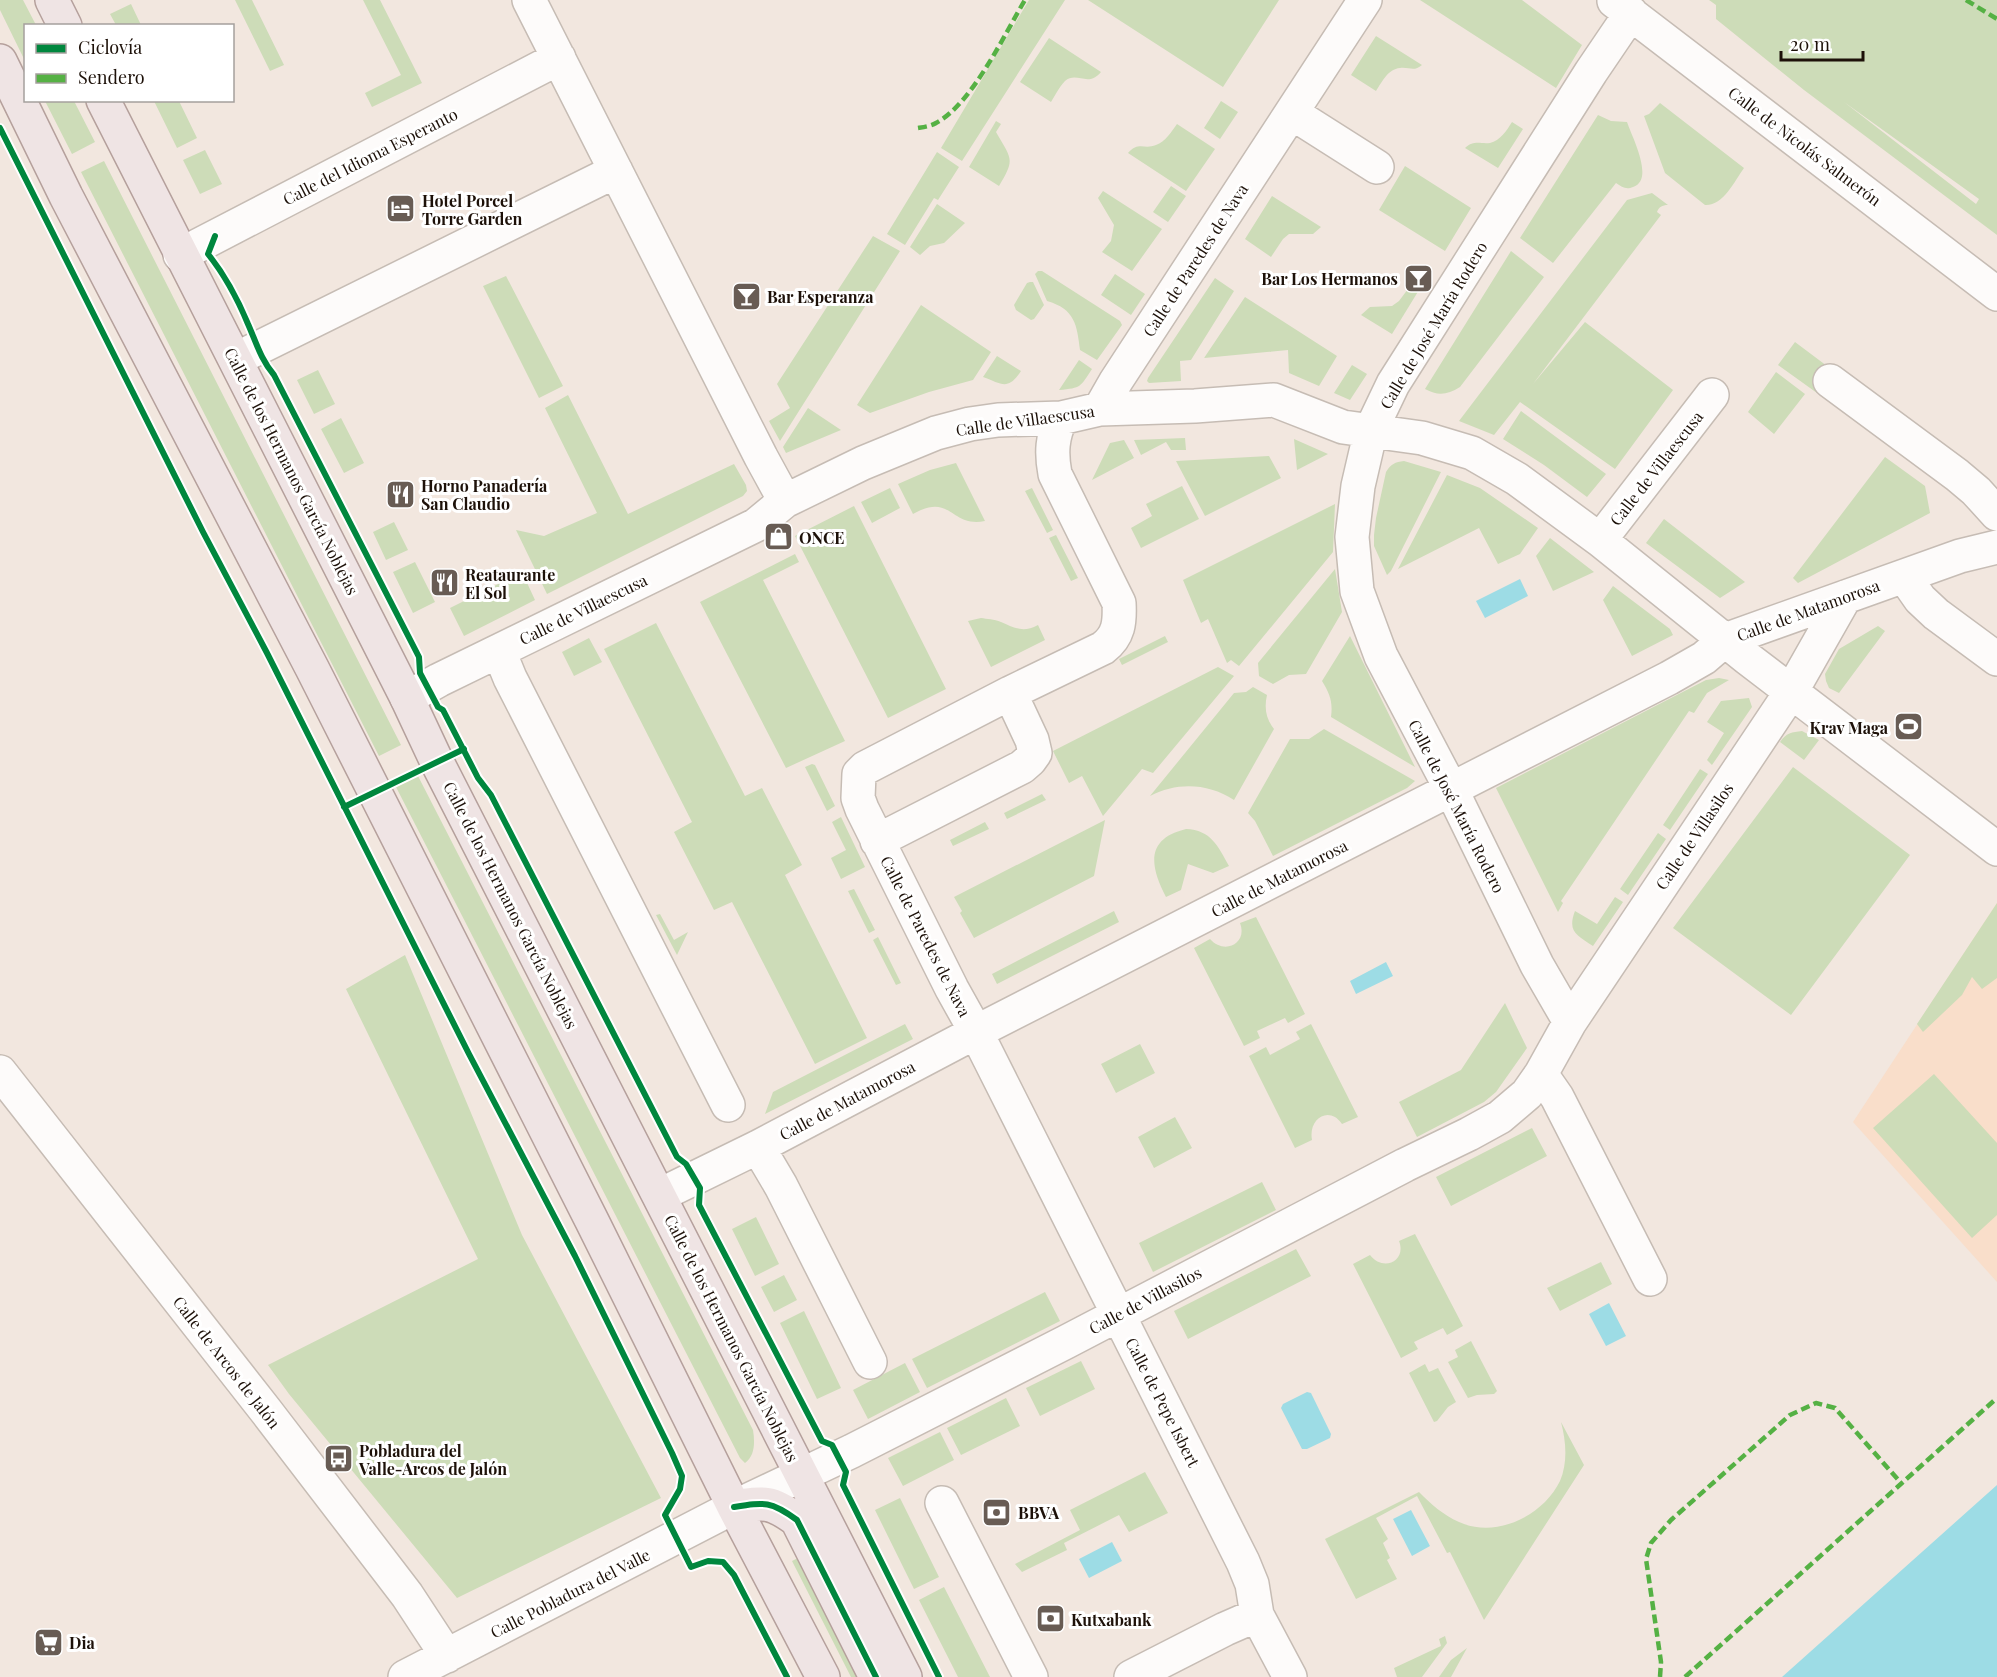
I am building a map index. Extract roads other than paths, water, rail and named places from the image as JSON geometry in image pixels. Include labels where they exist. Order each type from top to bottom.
[{"type":"main road","points":[[52,0],[64,24]]},
{"type":"main road","points":[[0,61],[66,196],[312,668],[734,1507],[823,1677]]},
{"type":"main road","name":"Calle de los Hermanos García Noblejas","points":[[104,102],[180,255],[236,359],[437,762],[905,1677]]},
{"type":"main road","points":[[734,1507],[761,1503],[779,1507],[797,1520],[876,1677]]},
{"type":"street","points":[[530,0],[785,501]]},
{"type":"street","name":"Calle de Paredes de Nava","points":[[1100,409],[1120,374],[1365,0]]},
{"type":"street","name":"Calle de Nicolás Salmerón","points":[[1622,7],[1997,294]]},
{"type":"street","name":"Calle de José María Rodero","points":[[1570,1022],[1537,965],[1451,789],[1381,656],[1357,591],[1352,537],[1358,486],[1371,430],[1393,384],[1585,82],[1622,7]]},
{"type":"street","name":"Calle del Idioma Esperanto","points":[[180,255],[559,58]]},
{"type":"street","points":[[1292,112],[1377,167]]},
{"type":"street","points":[[236,359],[616,171]]},
{"type":"street","points":[[1830,381],[1957,475],[1976,491],[1997,514]]},
{"type":"street","name":"Calle de Villaescusa","points":[[1600,540],[1712,395]]},
{"type":"street","name":"Calle de Villaescusa","points":[[407,698],[756,525],[785,501],[863,463],[936,434],[970,424],[998,420],[1060,418],[1100,409],[1195,406],[1274,400],[1343,428],[1422,438],[1472,453],[1517,479],[1600,540],[1791,692],[1997,849]]},
{"type":"street","name":"Calle de Paredes de Nava","points":[[976,1032],[877,841],[858,798],[859,774],[865,768],[1113,641],[1120,619],[1119,603],[1055,474],[1052,454],[1054,433],[1060,418]]},
{"type":"street","name":"Calle de Matamorosa","points":[[660,1195],[758,1147],[976,1032],[1669,678],[1704,658],[1725,640],[1960,556],[1997,547]]},
{"type":"street","points":[[1904,576],[1920,599],[1936,614],[1997,659]]},
{"type":"street","name":"Calle de Villasilos","points":[[734,1507],[801,1476],[1066,1342],[1500,1117],[1527,1094],[1541,1074],[1570,1022],[1791,692],[1845,597]]},
{"type":"street","points":[[499,651],[510,678],[728,1105]]},
{"type":"street","name":"Calle de Paredes de Nava","points":[[877,841],[1022,767],[1030,760],[1035,753],[1032,740],[1010,693]]},
{"type":"street","name":"Calle de Pepe Isbert","points":[[976,1032],[1243,1562],[1252,1584],[1257,1615],[1290,1677]]},
{"type":"street","name":"Calle de Arcos de Jalón","points":[[0,1072],[266,1411],[399,1586],[447,1656]]},
{"type":"street","points":[[1541,1074],[1557,1097],[1650,1279]]},
{"type":"street","points":[[758,1147],[781,1186],[870,1362]]},
{"type":"street","points":[[942,1503],[1031,1677]]},
{"type":"street","name":"Calle Pobladura del Valle","points":[[405,1677],[734,1507]]},
{"type":"street","points":[[1131,1677],[1257,1615]]},
{"type":"water","points":[[1520,579],[1528,596],[1485,618],[1476,601]]},
{"type":"water","points":[[1386,962],[1393,976],[1356,994],[1350,981]]},
{"type":"water","points":[[1609,1303],[1626,1336],[1606,1346],[1589,1314]]},
{"type":"water","points":[[1307,1392],[1311,1393],[1331,1434],[1330,1438],[1307,1449],[1302,1449],[1281,1408],[1283,1404]]},
{"type":"water","points":[[1997,1485],[1997,1677],[1782,1677]]},
{"type":"water","points":[[1411,1510],[1430,1546],[1412,1556],[1393,1519]]},
{"type":"water","points":[[1112,1542],[1122,1561],[1089,1578],[1079,1559]]},
{"type":"place","name":"Hotel Porcel Torre Garden","points":[[401,209]]},
{"type":"place","name":"Bar Los Hermanos","points":[[1419,278]]},
{"type":"place","name":"Bar Esperanza","points":[[746,296]]},
{"type":"place","name":"Horno Panadería San Claudio","points":[[400,494]]},
{"type":"place","name":"ONCE","points":[[778,537]]},
{"type":"place","name":"Reataurante El Sol","points":[[444,583]]},
{"type":"place","name":"Krav Maga","points":[[1909,727]]},
{"type":"place","name":"Pobladura del Valle-Arcos de Jalón","points":[[338,1459]]},
{"type":"place","name":"BBVA","points":[[997,1512]]},
{"type":"place","name":"Kutxabank","points":[[1050,1619]]},
{"type":"place","name":"Dia","points":[[48,1642]]}]
